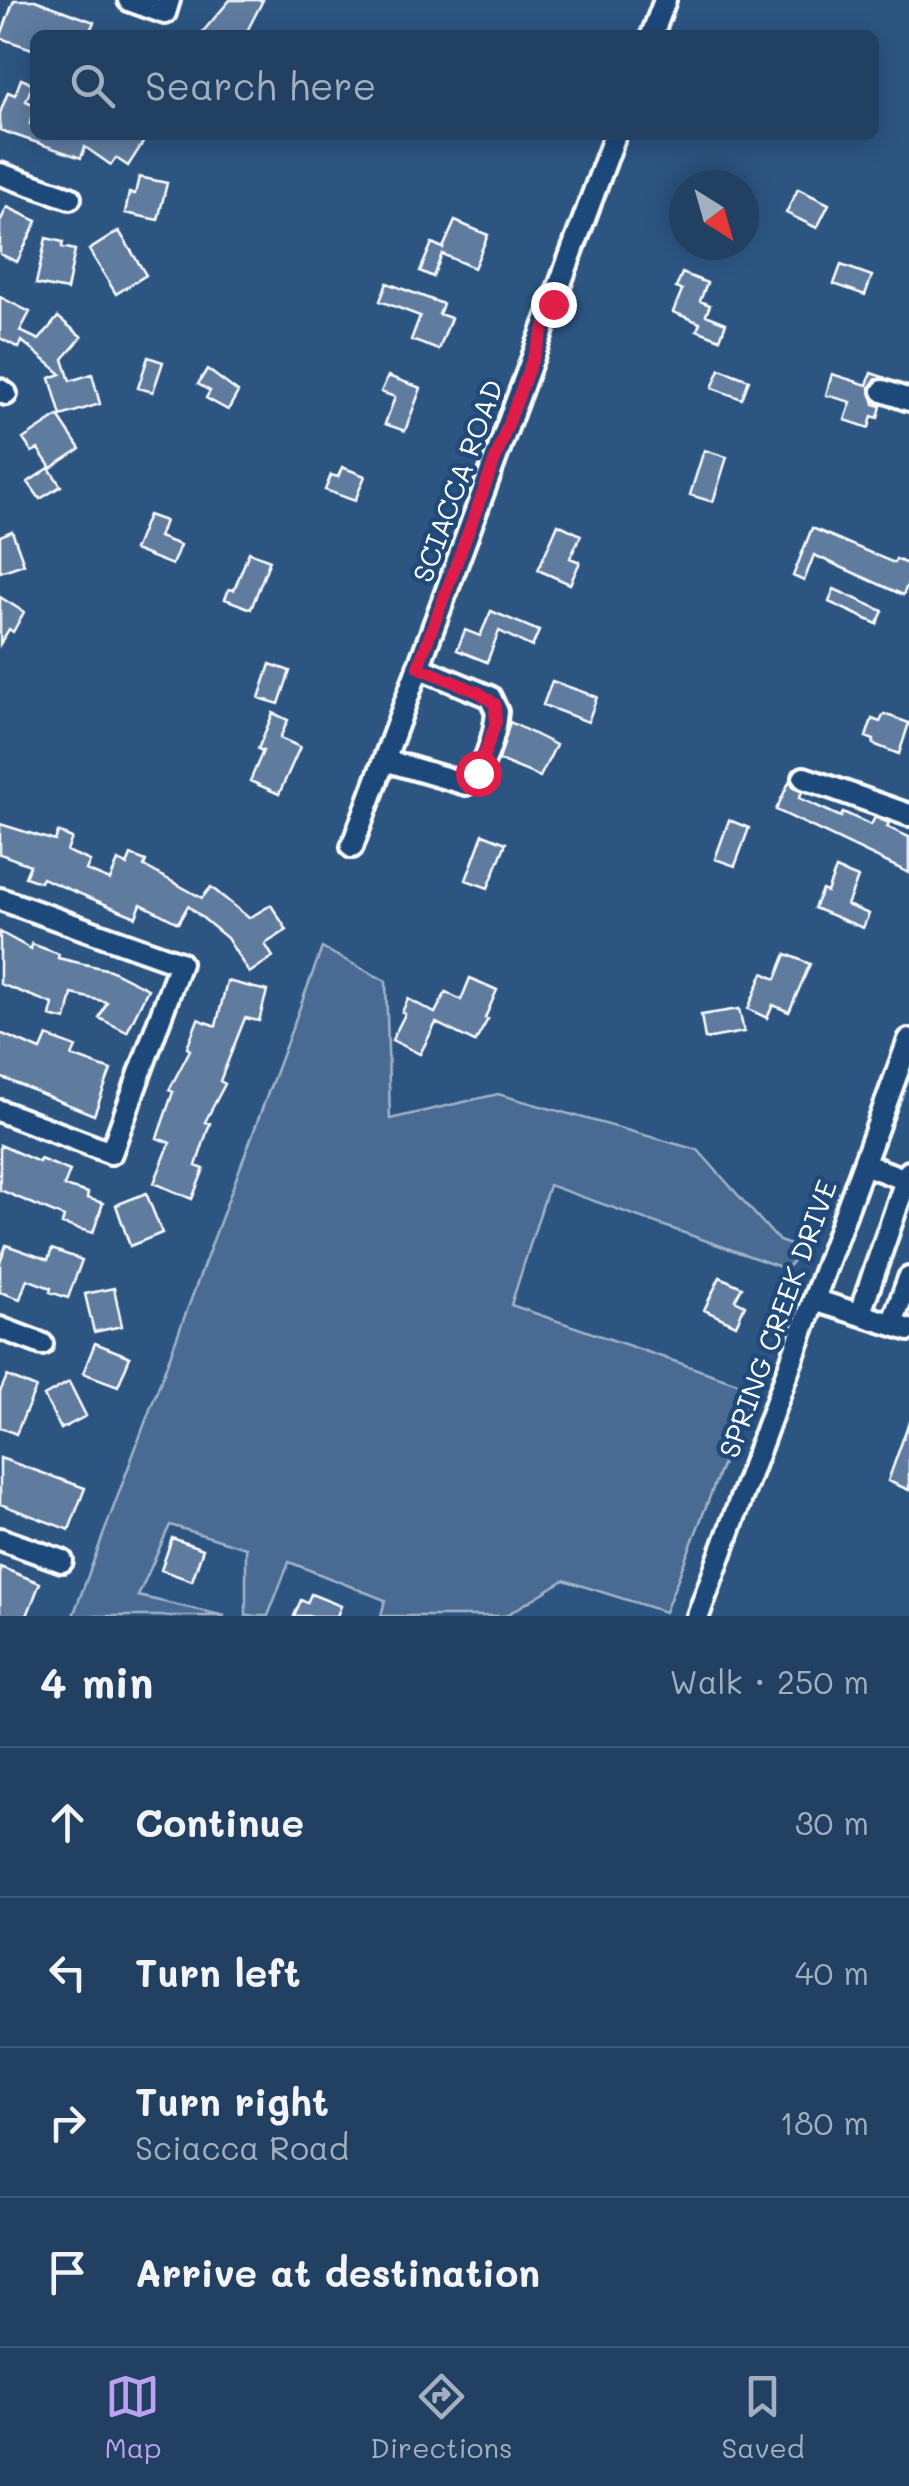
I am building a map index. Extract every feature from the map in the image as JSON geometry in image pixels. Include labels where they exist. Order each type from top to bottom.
[{"type":"street","points":[[128,0],[167,6]]},
{"type":"street","points":[[654,30],[665,0]]},
{"type":"street","name":"SCIACCA ROAD","points":[[352,847],[613,140]]},
{"type":"street","points":[[0,174],[70,198]]},
{"type":"street","points":[[883,391],[909,400]]},
{"type":"street","points":[[384,760],[466,784],[478,773],[490,743],[497,712],[490,698],[418,667]]},
{"type":"street","points":[[804,778],[909,815]]},
{"type":"street","points":[[0,899],[180,963],[110,1154],[0,1111]]},
{"type":"street","name":"SPRING CREEK DRIVE","points":[[698,1616],[864,1164],[900,1092],[909,1040]]},
{"type":"street","points":[[860,1313],[908,1178],[864,1164]]},
{"type":"street","points":[[814,1300],[901,1327],[909,1278]]},
{"type":"street","points":[[0,1328],[42,1344]]},
{"type":"street","points":[[0,1539],[62,1562]]},
{"type":"shaded area","points":[[322,948],[386,981],[390,1119],[498,1094],[698,1150],[779,1241],[802,1249],[786,1269],[549,1185],[511,1305],[752,1388],[665,1612],[564,1580],[505,1616],[381,1616],[385,1600],[289,1562],[268,1616],[246,1616],[246,1548],[170,1525],[138,1596],[225,1616],[73,1616]]},
{"type":"building","points":[[14,0],[35,0],[94,22],[90,30],[30,30],[30,48],[0,38]]},
{"type":"building","points":[[230,0],[263,0],[248,30],[204,30]]},
{"type":"building","points":[[21,79],[30,83],[26,101],[30,103],[30,140],[144,141],[128,166],[116,158],[111,165],[85,147],[81,158],[0,130],[0,113],[8,92],[15,95]]},
{"type":"building","points":[[139,177],[167,183],[158,220],[125,213],[129,193],[135,194]]},
{"type":"building","points":[[798,189],[829,204],[817,228],[786,213]]},
{"type":"building","points":[[7,207],[37,221],[17,262],[0,254],[0,222]]},
{"type":"building","points":[[455,221],[488,235],[474,268],[442,254],[433,277],[420,271],[432,243],[443,248]]},
{"type":"building","points":[[119,231],[146,275],[116,294],[89,250]]},
{"type":"building","points":[[46,238],[75,250],[67,290],[36,284]]},
{"type":"building","points":[[841,265],[872,276],[865,295],[834,284]]},
{"type":"building","points":[[682,273],[707,283],[700,301],[710,305],[706,315],[726,323],[720,339],[697,330],[700,323],[673,312],[682,290],[676,288]]},
{"type":"building","points":[[387,283],[443,304],[439,314],[451,318],[439,350],[411,340],[420,316],[380,301]]},
{"type":"building","points":[[0,297],[30,312],[20,331],[39,340],[58,317],[82,337],[63,359],[70,381],[92,374],[100,404],[61,416],[50,378],[61,374],[22,341],[19,348],[0,338]]},
{"type":"building","points":[[148,357],[163,362],[153,392],[138,388]]},
{"type":"building","points":[[207,369],[238,392],[228,410],[206,398],[210,391],[198,384]]},
{"type":"building","points":[[720,369],[749,380],[742,399],[712,388]]},
{"type":"building","points":[[871,373],[883,377],[870,387],[874,404],[881,406],[878,418],[872,416],[869,428],[845,420],[851,402],[826,395],[832,374],[867,385]]},
{"type":"building","points":[[388,376],[421,388],[405,431],[385,424],[395,397],[381,392]]},
{"type":"building","points":[[58,416],[80,449],[51,468],[38,449],[32,452],[23,439]]},
{"type":"building","points":[[704,450],[727,457],[713,502],[690,495]]},
{"type":"building","points":[[342,467],[365,476],[355,501],[325,490],[331,475],[338,477]]},
{"type":"building","points":[[49,468],[61,486],[40,499],[28,482]]},
{"type":"building","points":[[148,515],[165,521],[159,537],[180,545],[172,565],[134,550]]},
{"type":"building","points":[[558,524],[581,535],[570,558],[580,562],[570,584],[538,570]]},
{"type":"building","points":[[812,528],[894,563],[896,559],[909,565],[909,581],[903,595],[814,555],[804,581],[793,576]]},
{"type":"building","points":[[12,531],[24,564],[0,572],[0,536]]},
{"type":"building","points":[[249,552],[270,560],[251,609],[225,599],[229,589],[234,590]]},
{"type":"building","points":[[834,589],[883,611],[877,624],[829,602]]},
{"type":"building","points":[[0,597],[24,612],[13,632],[9,629],[0,644]]},
{"type":"building","points":[[491,611],[539,631],[532,647],[499,631],[487,662],[457,650],[465,630],[480,636]]},
{"type":"building","points":[[270,664],[290,671],[279,704],[259,698]]},
{"type":"building","points":[[552,681],[597,697],[588,722],[543,705]]},
{"type":"building","points":[[273,713],[288,720],[280,738],[300,747],[279,794],[250,781]]},
{"type":"building","points":[[884,714],[909,723],[899,754],[873,744],[874,740],[866,737],[872,719],[880,722]]},
{"type":"building","points":[[510,722],[556,745],[540,777],[499,760]]},
{"type":"building","points":[[790,780],[802,792],[799,798],[841,817],[843,812],[871,825],[875,817],[909,837],[909,873],[776,810]]},
{"type":"building","points":[[729,820],[749,828],[735,866],[715,859]]},
{"type":"building","points":[[0,824],[55,841],[58,832],[72,838],[67,851],[90,861],[86,870],[110,880],[118,861],[127,865],[131,855],[202,898],[211,887],[249,918],[271,905],[287,930],[265,944],[273,957],[249,973],[227,938],[188,906],[178,923],[141,904],[136,917],[42,878],[40,882],[25,877],[30,865],[0,854]]},
{"type":"building","points":[[483,834],[506,843],[488,888],[466,880]]},
{"type":"building","points":[[836,869],[858,878],[847,905],[869,914],[863,928],[814,908],[822,890],[827,892]]},
{"type":"building","points":[[0,932],[31,949],[32,944],[59,954],[58,958],[110,970],[148,989],[127,1032],[99,1018],[107,1002],[72,994],[66,1020],[50,1016],[53,1004],[0,984]]},
{"type":"building","points":[[786,954],[810,964],[789,1012],[773,1005],[767,1018],[748,1009],[763,973],[776,979]]},
{"type":"building","points":[[470,978],[497,990],[485,1018],[488,1019],[475,1042],[436,1023],[420,1054],[392,1040],[408,999],[435,1013],[446,992],[461,1000]]},
{"type":"building","points":[[227,981],[267,991],[259,1021],[245,1018],[220,1081],[225,1084],[205,1122],[210,1123],[196,1166],[204,1169],[192,1199],[154,1183],[170,1143],[157,1138],[173,1092],[169,1090],[190,1050],[187,1048],[198,1019],[216,1026]]},
{"type":"building","points":[[739,1009],[744,1032],[705,1039],[701,1015]]},
{"type":"building","points":[[0,1033],[41,1050],[47,1036],[76,1047],[72,1056],[111,1070],[94,1115],[0,1077]]},
{"type":"building","points":[[0,1145],[70,1171],[64,1186],[88,1193],[87,1198],[103,1203],[93,1233],[62,1224],[64,1217],[0,1190]]},
{"type":"building","points":[[146,1193],[162,1233],[130,1246],[116,1205]]},
{"type":"building","points":[[6,1245],[48,1260],[52,1249],[82,1260],[68,1298],[27,1279],[20,1299],[0,1292],[0,1262]]},
{"type":"building","points":[[720,1277],[742,1287],[735,1300],[745,1305],[736,1325],[704,1310]]},
{"type":"building","points":[[114,1288],[122,1326],[94,1332],[85,1294]]},
{"type":"building","points":[[95,1343],[130,1357],[118,1386],[83,1373]]},
{"type":"building","points":[[7,1376],[36,1388],[16,1434],[0,1427],[0,1392]]},
{"type":"building","points":[[69,1382],[86,1416],[61,1429],[44,1396]]},
{"type":"building","points":[[909,1422],[909,1490],[888,1481]]},
{"type":"building","points":[[0,1458],[85,1488],[69,1530],[0,1504]]},
{"type":"building","points":[[172,1538],[203,1549],[192,1581],[161,1570]]},
{"type":"building","points":[[0,1567],[40,1583],[27,1616],[0,1616]]},
{"type":"building","points":[[311,1594],[341,1606],[337,1616],[294,1616],[301,1600],[307,1603]]},
{"type":"route","points":[[478,773],[496,722],[495,704],[480,693],[418,667],[553,304]]}]
